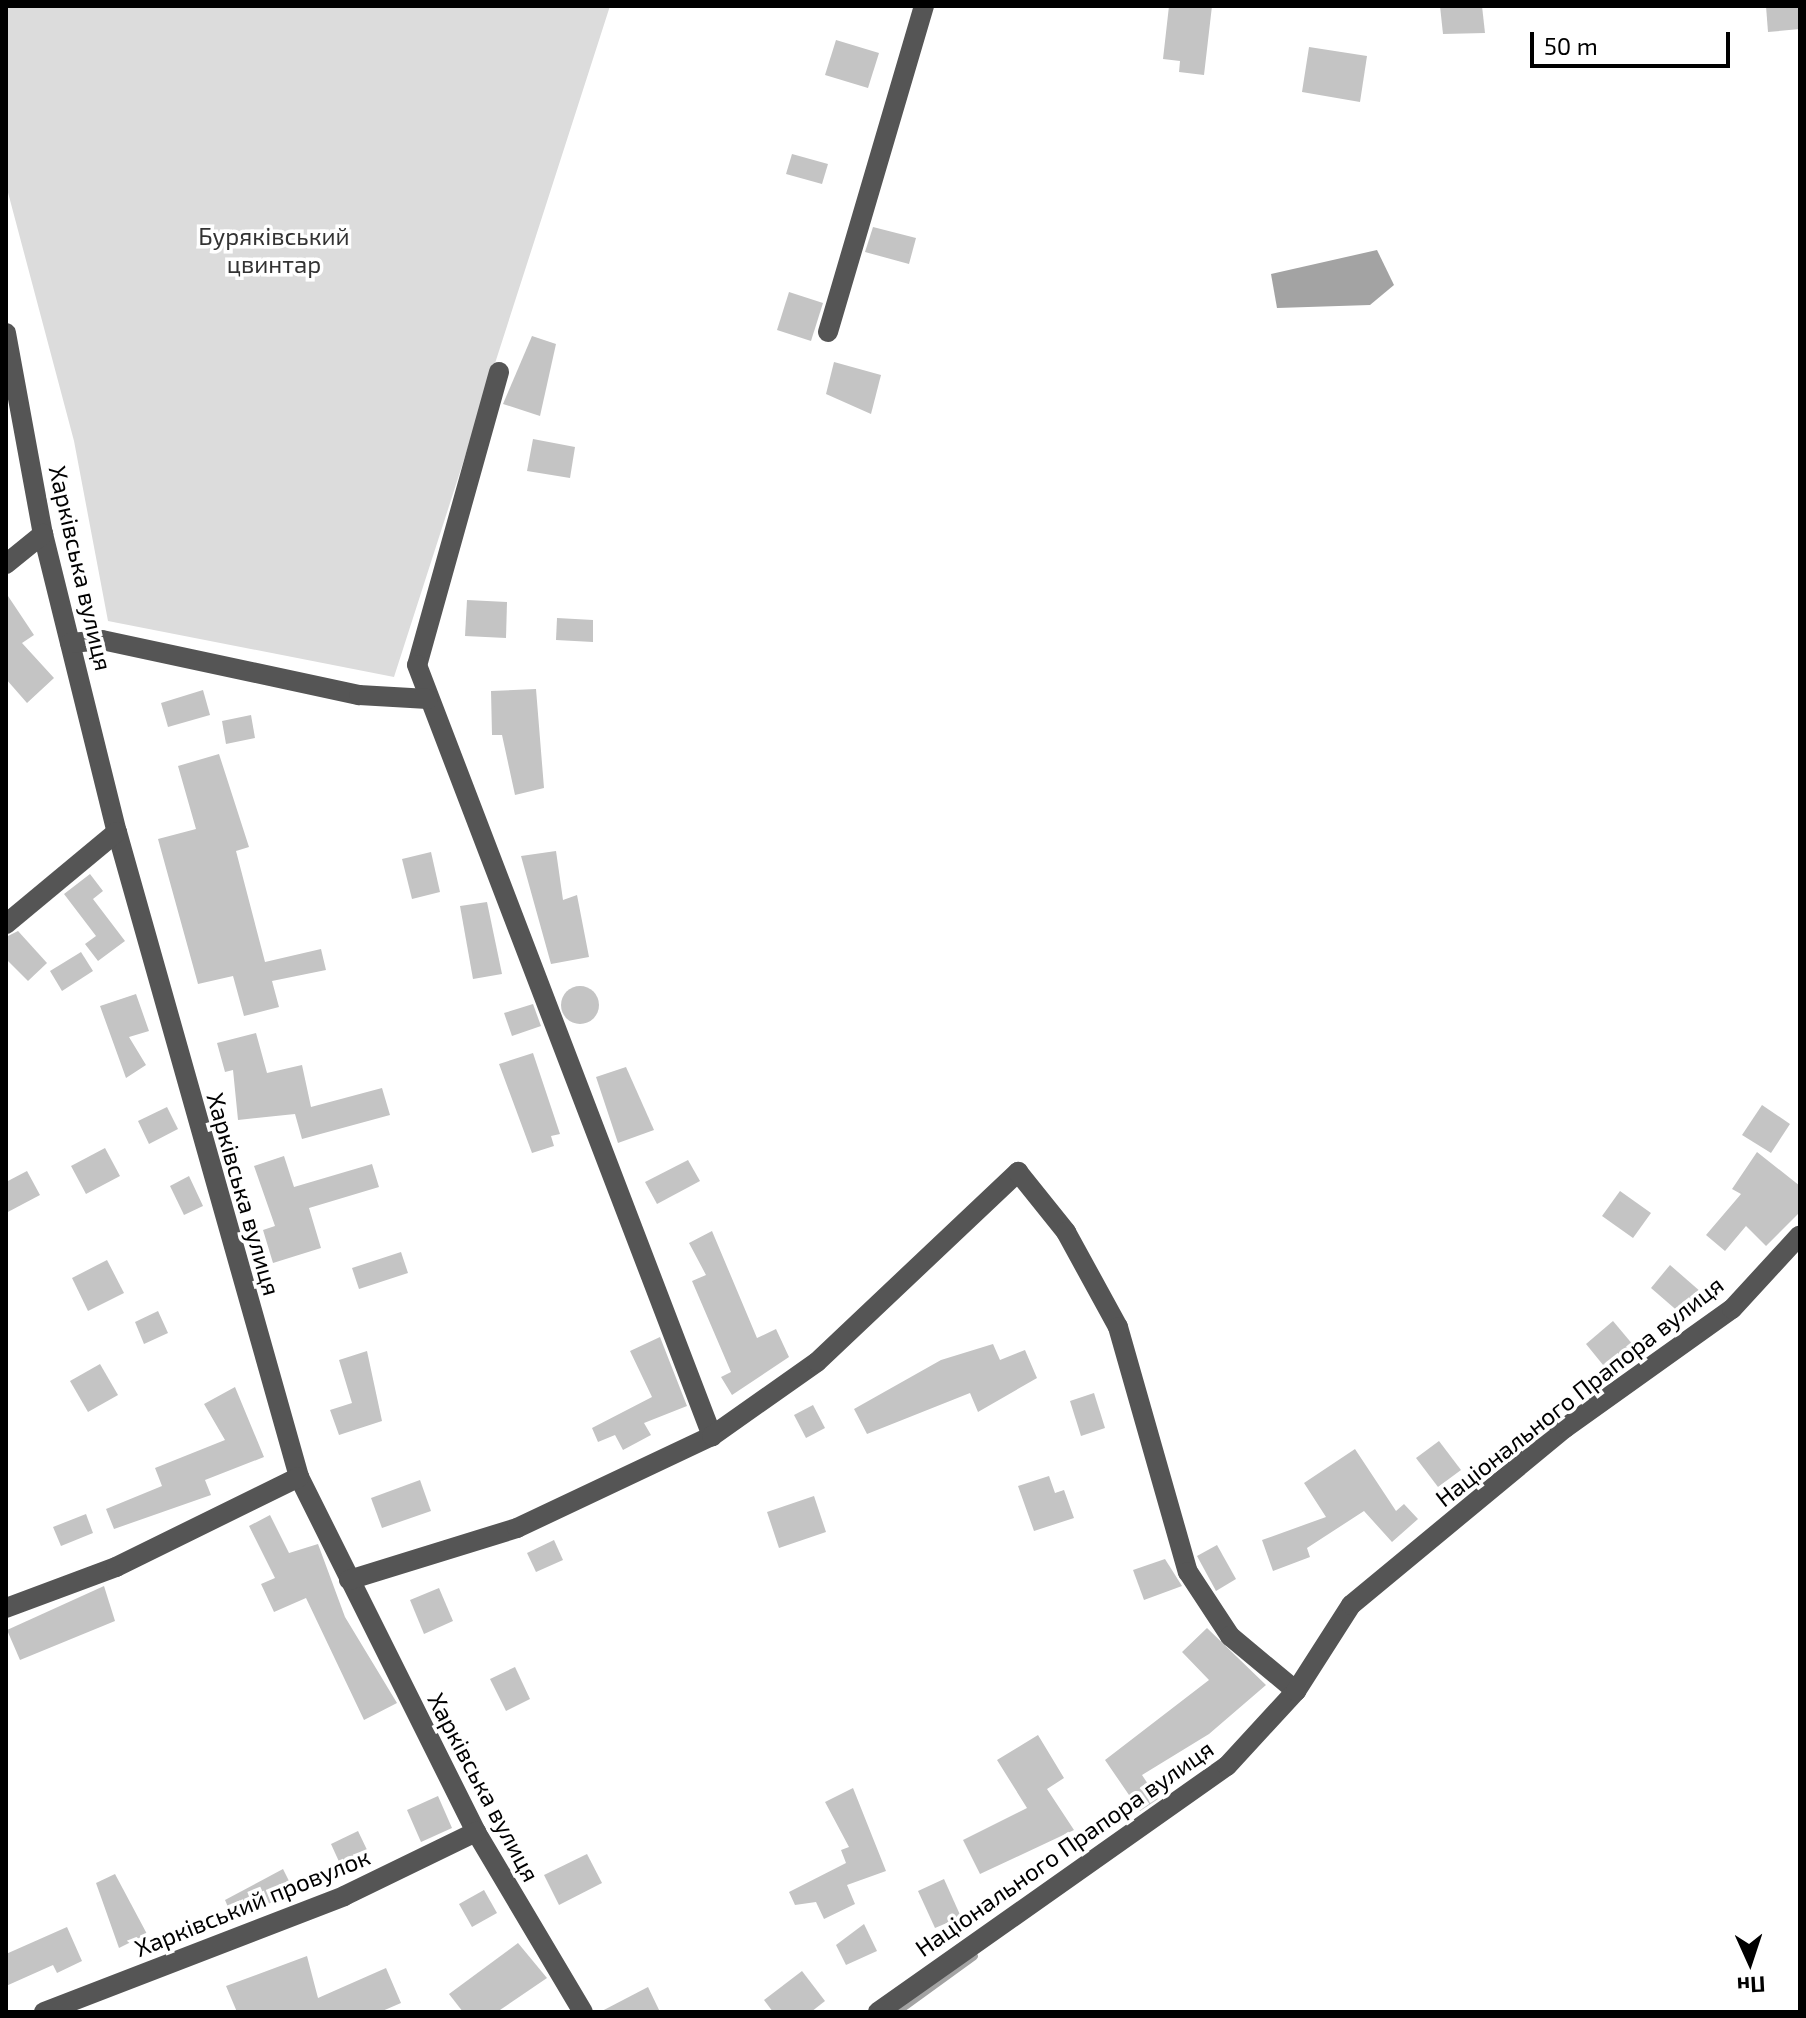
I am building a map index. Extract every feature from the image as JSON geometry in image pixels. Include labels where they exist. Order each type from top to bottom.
[{"type":"street","points":[[828,332],[924,6]]},
{"type":"street","name":"Харківська вулиця","points":[[6,333],[43,534],[117,832],[299,1477],[476,1832],[583,2012]]},
{"type":"street","points":[[499,372],[417,665],[712,1436]]},
{"type":"street","points":[[6,564],[43,534]]},
{"type":"street","points":[[70,643],[102,640],[359,695],[428,699]]},
{"type":"street","points":[[6,924],[117,832]]},
{"type":"street","points":[[349,1580],[517,1528],[712,1436],[817,1362],[1018,1172],[1066,1232],[1118,1327],[1188,1572],[1230,1636],[1296,1691]]},
{"type":"street","name":"Національного Прапора вулиця","points":[[878,2012],[1227,1766],[1296,1691],[1351,1605],[1565,1428],[1732,1309],[1800,1235]]},
{"type":"street","points":[[6,1608],[116,1567],[299,1477]]},
{"type":"street","name":"Харківський провулок","points":[[44,2012],[319,1906],[476,1832]]},
{"type":"green space","name":"Буряківський цвинтар","points":[[6,6],[610,6],[394,677],[108,621],[74,441],[6,185]]},
{"type":"shaded area","points":[[1377,250],[1394,285],[1370,305],[1277,308],[1271,274]]},
{"type":"building","points":[[1169,6],[1212,6],[1204,75],[1179,72],[1180,61],[1163,59]]},
{"type":"building","points":[[1440,6],[1482,6],[1485,33],[1443,34]]},
{"type":"building","points":[[1766,6],[1800,6],[1800,29],[1768,32]]},
{"type":"building","points":[[836,40],[879,53],[868,88],[825,75]]},
{"type":"building","points":[[1309,47],[1367,56],[1360,102],[1302,92]]},
{"type":"building","points":[[792,154],[828,164],[822,184],[786,174]]},
{"type":"building","points":[[873,227],[916,238],[909,264],[865,252]]},
{"type":"building","points":[[789,292],[823,303],[811,341],[777,330]]},
{"type":"building","points":[[532,336],[556,344],[540,416],[503,404]]},
{"type":"building","points":[[834,362],[881,375],[871,414],[826,394]]},
{"type":"building","points":[[533,439],[575,447],[570,478],[527,471]]},
{"type":"building","points":[[6,593],[34,635],[22,643],[54,678],[27,703],[6,679]]},
{"type":"building","points":[[467,600],[507,602],[506,638],[465,636]]},
{"type":"building","points":[[557,618],[593,620],[593,642],[556,640]]},
{"type":"building","points":[[536,689],[544,788],[515,795],[502,735],[492,735],[491,691]]},
{"type":"building","points":[[203,690],[210,715],[168,727],[161,703]]},
{"type":"building","points":[[251,715],[255,738],[226,744],[222,721]]},
{"type":"building","points":[[219,754],[249,847],[236,851],[265,962],[321,949],[326,970],[272,981],[279,1007],[244,1016],[233,976],[198,984],[158,839],[196,829],[178,766]]},
{"type":"building","points":[[556,851],[563,900],[577,895],[589,957],[551,964],[521,856]]},
{"type":"building","points":[[431,852],[440,892],[412,899],[402,859]]},
{"type":"building","points":[[90,874],[103,891],[93,899],[125,941],[98,961],[85,944],[96,936],[64,894]]},
{"type":"building","points":[[487,902],[502,974],[473,979],[460,906]]},
{"type":"building","points":[[18,931],[47,963],[28,981],[6,959],[6,937]]},
{"type":"building","points":[[81,952],[93,971],[62,991],[50,971]]},
{"type":"building","points":[[580,986],[594,991],[599,1005],[594,1019],[580,1024],[566,1019],[561,1005],[566,991]]},
{"type":"building","points":[[136,994],[149,1031],[129,1037],[146,1065],[126,1078],[100,1006]]},
{"type":"building","points":[[533,1004],[541,1026],[512,1036],[504,1013]]},
{"type":"building","points":[[256,1033],[267,1073],[302,1065],[311,1107],[382,1088],[390,1115],[302,1139],[295,1114],[238,1120],[233,1070],[225,1072],[217,1043]]},
{"type":"building","points":[[533,1053],[560,1134],[551,1136],[554,1146],[532,1153],[499,1064]]},
{"type":"building","points":[[626,1067],[654,1130],[618,1143],[596,1077]]},
{"type":"building","points":[[1762,1105],[1790,1124],[1771,1153],[1742,1135]]},
{"type":"building","points":[[167,1107],[178,1129],[149,1144],[138,1121]]},
{"type":"building","points":[[105,1148],[120,1176],[86,1194],[71,1166]]},
{"type":"building","points":[[1757,1152],[1800,1186],[1800,1212],[1766,1246],[1746,1226],[1725,1251],[1706,1235],[1741,1194],[1732,1189]]},
{"type":"building","points":[[284,1156],[294,1187],[372,1164],[379,1187],[309,1208],[321,1248],[273,1263],[263,1230],[275,1226],[254,1166]]},
{"type":"building","points":[[688,1160],[700,1181],[657,1204],[645,1182]]},
{"type":"building","points":[[27,1171],[40,1195],[6,1213],[6,1182]]},
{"type":"building","points":[[189,1176],[203,1206],[184,1215],[170,1186]]},
{"type":"building","points":[[1620,1191],[1651,1213],[1633,1238],[1602,1216]]},
{"type":"building","points":[[712,1231],[757,1338],[776,1329],[789,1357],[732,1395],[721,1377],[731,1372],[692,1281],[706,1275],[689,1243]]},
{"type":"building","points":[[401,1252],[408,1273],[359,1289],[352,1268]]},
{"type":"building","points":[[107,1260],[124,1293],[88,1311],[72,1278]]},
{"type":"building","points":[[1670,1265],[1701,1292],[1681,1314],[1651,1288]]},
{"type":"building","points":[[158,1311],[168,1333],[144,1344],[135,1322]]},
{"type":"building","points":[[1613,1321],[1639,1352],[1612,1376],[1586,1344]]},
{"type":"building","points":[[660,1337],[687,1406],[644,1423],[651,1435],[623,1450],[615,1435],[598,1442],[592,1428],[652,1397],[630,1351]]},
{"type":"building","points":[[993,1344],[1000,1360],[1025,1350],[1037,1378],[978,1412],[970,1393],[867,1434],[854,1409],[941,1360]]},
{"type":"building","points":[[367,1351],[382,1421],[339,1435],[330,1410],[352,1403],[339,1360]]},
{"type":"building","points":[[100,1364],[118,1395],[88,1412],[70,1381]]},
{"type":"building","points":[[235,1387],[264,1457],[205,1480],[211,1495],[114,1529],[106,1509],[162,1486],[155,1468],[225,1440],[204,1404]]},
{"type":"building","points":[[1094,1393],[1105,1428],[1081,1436],[1070,1401]]},
{"type":"building","points":[[813,1405],[825,1428],[806,1438],[794,1415]]},
{"type":"building","points":[[1439,1441],[1461,1470],[1438,1487],[1416,1458]]},
{"type":"building","points":[[1355,1449],[1396,1511],[1404,1504],[1418,1519],[1392,1542],[1364,1511],[1307,1548],[1310,1557],[1273,1571],[1262,1540],[1326,1517],[1304,1483]]},
{"type":"building","points":[[1049,1476],[1055,1493],[1064,1490],[1074,1518],[1034,1531],[1018,1486]]},
{"type":"building","points":[[420,1480],[431,1511],[382,1528],[371,1498]]},
{"type":"building","points":[[814,1496],[826,1532],[779,1548],[767,1512]]},
{"type":"building","points":[[86,1514],[93,1533],[61,1546],[53,1527]]},
{"type":"building","points":[[270,1515],[289,1553],[318,1544],[345,1617],[397,1703],[364,1720],[306,1598],[274,1612],[261,1584],[275,1578],[249,1526]]},
{"type":"building","points":[[554,1540],[563,1560],[536,1572],[527,1553]]},
{"type":"building","points":[[1217,1545],[1236,1579],[1216,1591],[1197,1556]]},
{"type":"building","points":[[1165,1559],[1182,1586],[1144,1600],[1133,1570]]},
{"type":"building","points":[[104,1586],[115,1621],[20,1660],[7,1630]]},
{"type":"building","points":[[439,1588],[453,1621],[424,1634],[410,1600]]},
{"type":"building","points":[[1207,1628],[1266,1685],[1209,1734],[1142,1775],[1158,1799],[1140,1811],[1105,1760],[1209,1680],[1182,1652]]},
{"type":"building","points":[[515,1667],[530,1699],[506,1711],[490,1679]]},
{"type":"building","points":[[1038,1735],[1064,1778],[1047,1789],[1074,1830],[980,1874],[963,1840],[1027,1808],[997,1760]]},
{"type":"building","points":[[853,1788],[886,1871],[847,1885],[855,1904],[824,1919],[816,1902],[795,1905],[789,1892],[846,1863],[841,1850],[849,1847],[825,1802]]},
{"type":"building","points":[[438,1796],[452,1828],[421,1842],[407,1810]]},
{"type":"building","points":[[358,1831],[369,1854],[341,1866],[331,1844]]},
{"type":"building","points":[[587,1854],[602,1883],[559,1905],[544,1875]]},
{"type":"building","points":[[283,1869],[294,1891],[234,1921],[225,1900]]},
{"type":"building","points":[[115,1874],[147,1934],[119,1948],[96,1883]]},
{"type":"building","points":[[944,1879],[961,1917],[935,1928],[918,1891]]},
{"type":"building","points":[[484,1890],[497,1913],[472,1927],[459,1904]]},
{"type":"building","points":[[864,1924],[877,1951],[846,1965],[836,1945]]},
{"type":"building","points":[[67,1927],[82,1961],[57,1973],[53,1965],[6,1986],[6,1954]]},
{"type":"building","points":[[518,1943],[547,1978],[497,2012],[463,2012],[449,1994]]},
{"type":"building","points":[[307,1956],[318,1998],[386,1968],[401,2003],[380,2012],[237,2012],[226,1986]]},
{"type":"building","points":[[802,1971],[825,2001],[811,2012],[773,2012],[764,2000]]},
{"type":"building","points":[[648,1987],[660,2012],[600,2012]]},
{"type":"waterway","points":[[897,2012],[974,1956]]}]
